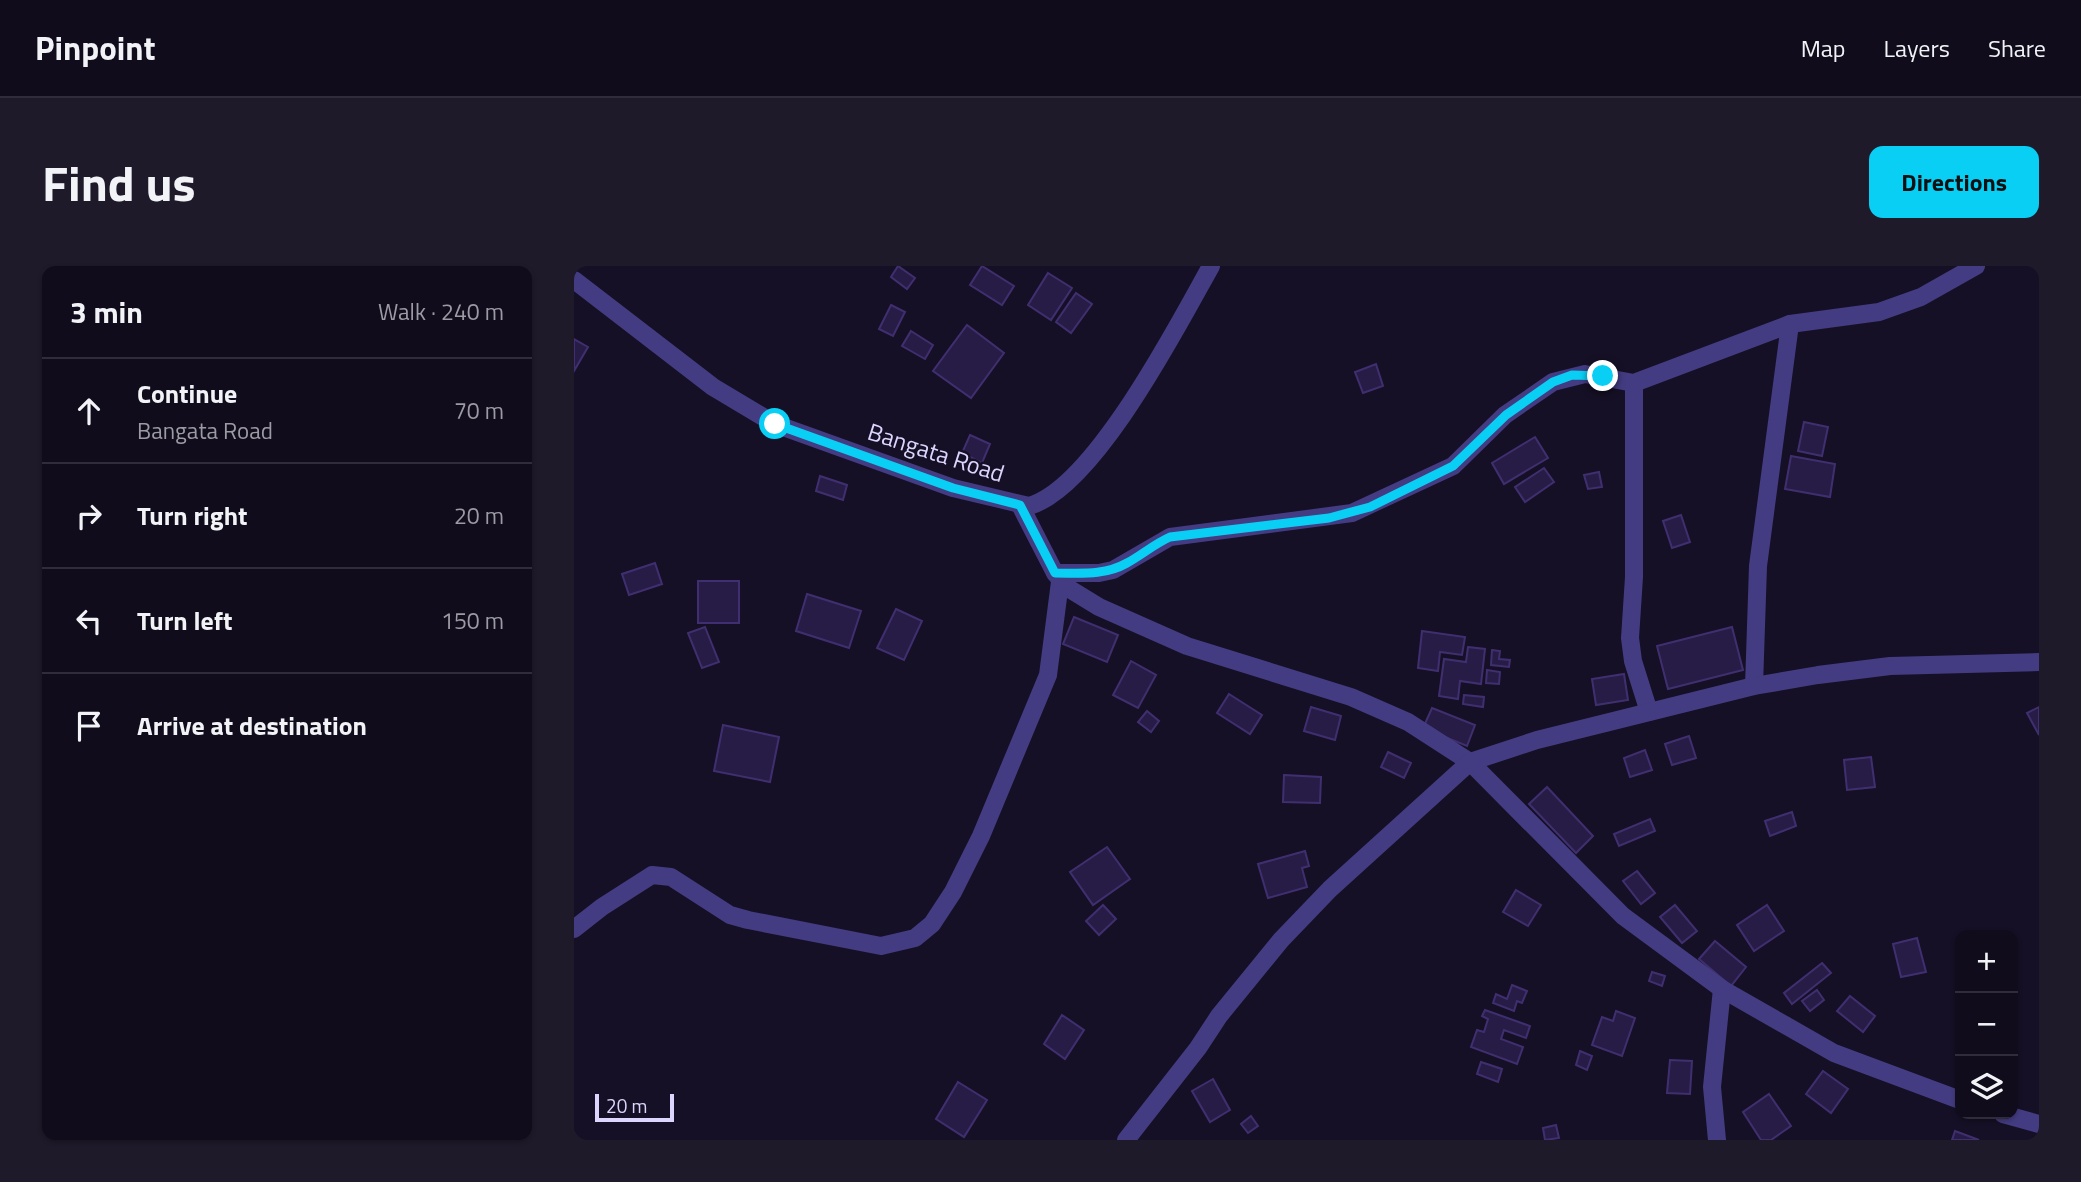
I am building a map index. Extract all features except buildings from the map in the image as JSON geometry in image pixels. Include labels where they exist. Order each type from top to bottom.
[{"type":"street","name":"Bangata Road","points":[[574,280],[713,387],[775,424],[953,488],[1020,505],[1041,502],[1056,492],[1119,424],[1211,266]]},
{"type":"street","points":[[1057,577],[1113,570],[1170,537],[1352,513],[1453,466],[1506,415],[1553,382],[1585,374],[1634,383],[1790,324],[1879,312],[1921,297],[1976,266]]},
{"type":"street","points":[[1754,686],[1754,620],[1758,566],[1790,324]]},
{"type":"street","points":[[1634,383],[1634,577],[1630,638],[1633,661],[1649,712]]},
{"type":"street","points":[[1020,505],[1057,577],[1099,607],[1188,646],[1383,709],[1470,762],[1623,916],[1722,989],[1834,1053],[1955,1098]]},
{"type":"street","points":[[574,929],[602,906],[652,875],[660,874],[671,877],[730,915],[748,920],[870,946],[895,944],[915,938],[932,924],[953,892],[1007,779],[1048,675],[1057,577]]},
{"type":"street","points":[[1126,1140],[1198,1048],[1219,1016],[1281,940],[1330,889],[1470,762],[1537,740],[1754,686],[1890,666],[2039,662]]},
{"type":"street","points":[[1717,1140],[1712,1087],[1722,989]]},
{"type":"street","points":[[2018,1118],[2039,1124]]},
{"type":"route","points":[[775,424],[953,488],[1020,505],[1055,573],[1099,573],[1128,563],[1153,544],[1170,537],[1329,518],[1370,507],[1453,466],[1506,415],[1553,382],[1572,375],[1603,376]]}]
